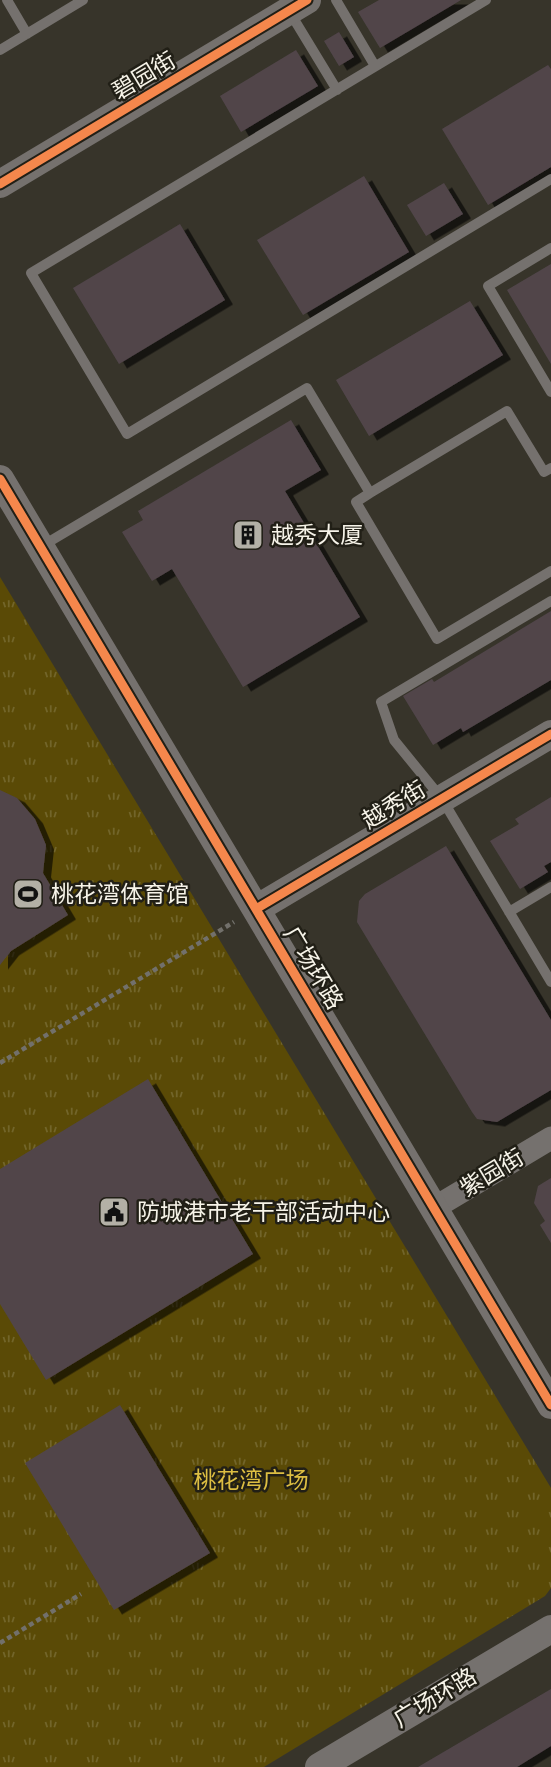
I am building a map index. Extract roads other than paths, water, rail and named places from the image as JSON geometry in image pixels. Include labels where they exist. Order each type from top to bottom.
[{"type":"street","name":"碧园街","points":[[0,184],[298,5]]},
{"type":"street","name":"广场环路","points":[[0,479],[551,1405]]},
{"type":"street","name":"越秀街","points":[[256,909],[551,734]]},
{"type":"street","name":"紫园街","points":[[434,1208],[551,1138]]},
{"type":"street","name":"广场环路","points":[[319,1767],[551,1629]]},
{"type":"lane","points":[[7,0],[27,34]]},
{"type":"lane","points":[[0,50],[83,0]]},
{"type":"lane","points":[[335,0],[375,66]]},
{"type":"lane","points":[[486,0],[31,273],[127,434],[551,179]]},
{"type":"lane","points":[[298,5],[337,90]]},
{"type":"lane","points":[[551,248],[488,286],[551,392]]},
{"type":"lane","points":[[41,547],[307,388],[370,493]]},
{"type":"lane","points":[[551,484],[548,470],[507,411],[356,502],[437,639],[551,571]]},
{"type":"lane","points":[[551,601],[381,702],[394,740],[442,799],[551,982]]},
{"type":"lane","points":[[509,912],[551,887]]},
{"type":"place","name":"越秀大厦","points":[[248,535]]},
{"type":"place","name":"桃花湾体育馆","points":[[28,894]]},
{"type":"place","name":"防城港市老干部活动中心","points":[[114,1212]]},
{"type":"park label","name":"桃花湾广场","points":[[251,1480]]}]
